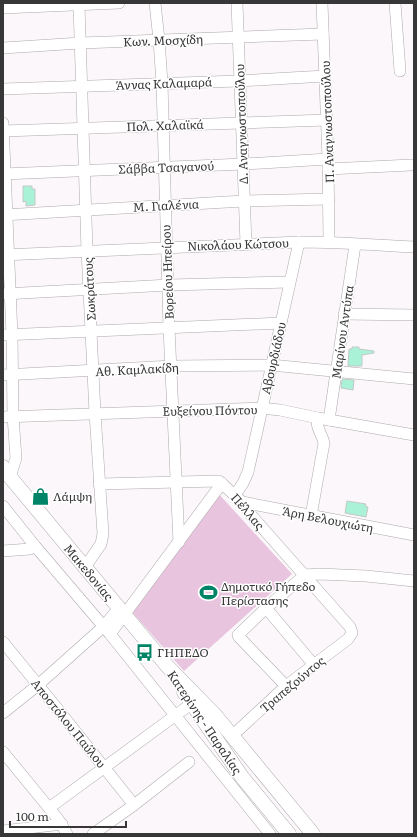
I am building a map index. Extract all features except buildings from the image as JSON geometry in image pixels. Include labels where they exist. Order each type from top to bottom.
[{"type":"main road","name":"Μακεδονίας","points":[[5,472],[168,667]]},
{"type":"main road","name":"Κατερίνης - Παραλίας","points":[[168,667],[191,704],[242,777],[289,834]]},
{"type":"main road","name":"Κατερίνης - Παραλίας","points":[[168,667],[215,715],[313,834]]},
{"type":"street","points":[[3,8],[119,3]]},
{"type":"street","name":"Βορείου Ηπείρου","points":[[155,3],[162,83],[165,206],[169,285],[169,328],[172,366],[179,542]]},
{"type":"street","name":"Δ. Αναγνωστοπούλου","points":[[237,3],[246,244]]},
{"type":"street","name":"Π. Αναγνωστοπούλου","points":[[322,3],[327,120],[329,242]]},
{"type":"street","points":[[395,3],[400,71]]},
{"type":"street","name":"Σωκράτους","points":[[79,5],[87,250],[103,539],[97,551],[84,567]]},
{"type":"street","name":"Κων. Μοσχίδη","points":[[3,48],[81,43],[323,34]]},
{"type":"street","name":"Άννας Καλαμαρά","points":[[3,89],[239,81],[325,76]]},
{"type":"street","name":"Πολ. Χαλαϊκά","points":[[3,131],[327,120]]},
{"type":"street","points":[[3,123],[8,416],[16,458],[5,472]]},
{"type":"street","name":"Σάββα Τσαγανού","points":[[4,174],[244,164],[411,165]]},
{"type":"street","name":"Μ. Γιαλένια","points":[[5,215],[244,201],[329,199]]},
{"type":"street","name":"Νικολάου Κώτσου","points":[[5,255],[87,250],[299,242],[329,242],[355,245],[414,247]]},
{"type":"street","name":"Αβουρδιάδου","points":[[238,498],[248,472],[299,242]]},
{"type":"street","name":"Μαρίνου Αντύπα","points":[[311,516],[324,443],[317,426],[323,419],[336,371],[355,245]]},
{"type":"street","points":[[6,294],[169,285],[289,282]]},
{"type":"street","points":[[344,314],[414,315]]},
{"type":"street","points":[[7,335],[281,323]]},
{"type":"street","name":"Αθ. Καμλακίδη","points":[[8,375],[172,366],[271,365],[414,379]]},
{"type":"street","name":"Ευξείνου Πόντου","points":[[8,416],[261,408],[280,410],[414,435]]},
{"type":"street","name":"Πέλλας","points":[[100,484],[176,481],[215,481],[222,484],[238,498],[251,515],[350,627],[352,633]]},
{"type":"street","points":[[3,713],[106,630],[179,542],[222,484]]},
{"type":"street","name":"Άρη Βελουχιώτη","points":[[238,498],[311,516],[414,535]]},
{"type":"street","points":[[3,506],[106,630],[270,834]]},
{"type":"street","points":[[3,550],[30,549],[35,546]]},
{"type":"street","points":[[286,686],[239,637],[240,632],[305,575],[319,574],[366,576],[414,581]]},
{"type":"street","points":[[266,608],[314,665]]},
{"type":"street","name":"Τραπεζούντος","points":[[232,736],[286,686],[348,639],[352,633]]},
{"type":"street","name":"Αποστόλου Παύλου","points":[[3,642],[105,767],[134,805]]},
{"type":"street","points":[[49,808],[191,704]]},
{"type":"street","points":[[3,752],[49,808],[64,829]]},
{"type":"street","points":[[93,834],[134,805],[189,762]]},
{"type":"street","points":[[3,831],[64,829]]},
{"type":"shaded area","name":"Δημοτικό Γήπεδο Περίστασης","points":[[217,492],[292,574],[184,671],[132,612]]},
{"type":"place","name":"Λάμψη","points":[[40,496]]},
{"type":"place","name":"Δημοτικό Γήπεδο Περίστασης","points":[[208,593]]},
{"type":"place","name":"ΓΗΠΕΔΟ","points":[[144,652]]}]
